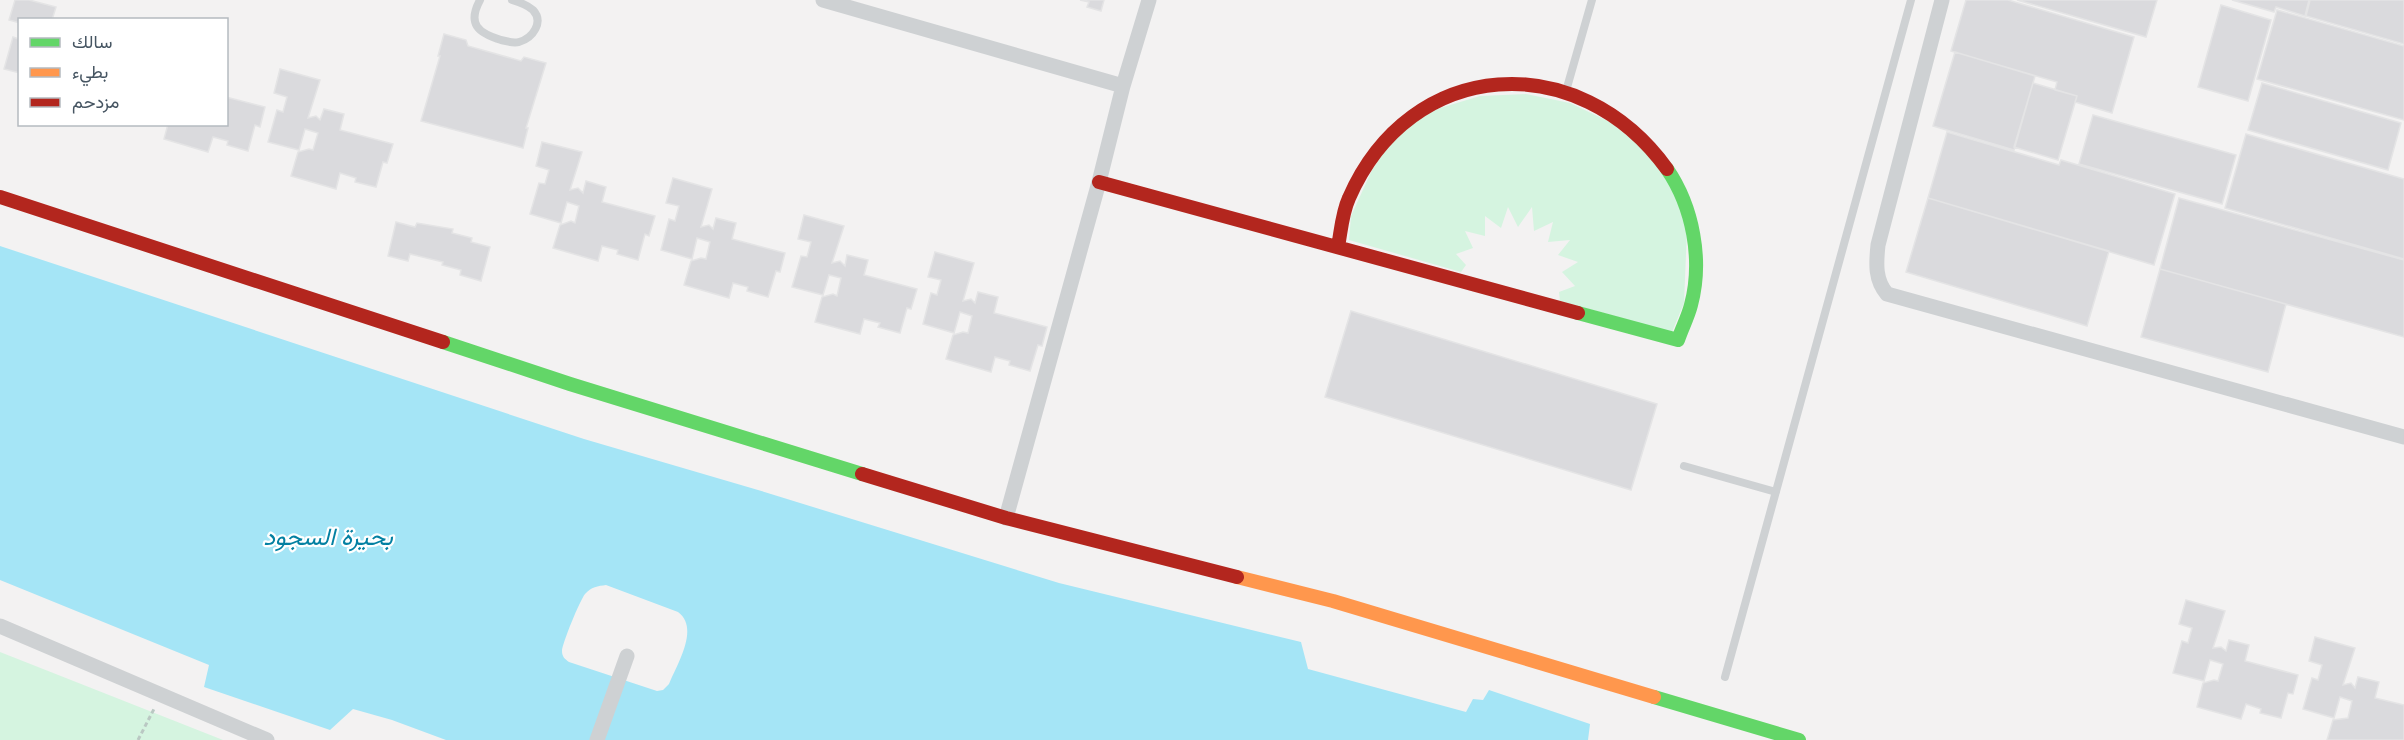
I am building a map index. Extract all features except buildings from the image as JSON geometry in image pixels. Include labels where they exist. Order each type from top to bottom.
[{"type":"street","points":[[822,0],[1123,86]]},
{"type":"street","points":[[1006,518],[1099,182],[1123,86],[1149,0]]},
{"type":"street","points":[[1942,0],[1878,245],[1877,276],[1887,294],[2404,437]]},
{"type":"street","points":[[1099,182],[1678,340],[1693,298],[1695,248],[1683,196],[1657,155],[1621,119],[1584,98],[1545,86],[1508,83],[1474,88],[1428,106],[1399,126],[1368,160],[1348,200],[1338,247]]},
{"type":"street","points":[[0,197],[570,384],[1006,518],[1333,602],[1799,740]]},
{"type":"street","points":[[0,626],[267,740]]},
{"type":"street","points":[[597,740],[627,656]]},
{"type":"lane","points":[[480,0],[474,18],[476,27],[488,36],[511,43],[528,38],[538,26],[537,16],[531,8],[512,0]]},
{"type":"lane","points":[[1566,92],[1592,0]]},
{"type":"lane","points":[[1725,677],[1911,0]]},
{"type":"lane","points":[[1684,466],[1776,492]]},
{"type":"path","points":[[138,740],[161,695]]},
{"type":"green space","points":[[1526,94],[1570,103],[1610,122],[1646,151],[1673,187],[1687,230],[1684,303],[1672,332],[1560,301],[1559,292],[1575,286],[1562,272],[1578,262],[1558,255],[1570,240],[1548,242],[1553,222],[1534,231],[1532,207],[1518,227],[1508,207],[1501,228],[1485,216],[1485,236],[1465,231],[1473,248],[1456,254],[1466,265],[1461,272],[1349,240],[1351,216],[1372,170],[1398,132],[1437,109],[1480,96]]},
{"type":"green space","points":[[0,652],[223,740],[0,740]]},
{"type":"water","name":"بحيرة السجود","points":[[0,246],[584,439],[1059,583],[1301,642],[1308,669],[1466,712],[1473,699],[1483,700],[1489,690],[1590,724],[1588,740],[446,740],[392,720],[353,709],[330,730],[204,687],[209,665],[0,580]],"holes":[[[606,585],[678,612],[687,627],[687,637],[677,667],[669,684],[663,690],[657,691],[569,662],[563,655],[565,640],[579,604],[585,594],[595,587]]]},
{"type":"traffic: fast","points":[[1578,313],[1678,340],[1690,309],[1696,270],[1696,252],[1689,217],[1676,184],[1667,169]]},
{"type":"traffic: fast","points":[[443,342],[570,384],[862,474]]},
{"type":"traffic: fast","points":[[1654,697],[1799,740]]},
{"type":"traffic: slow","points":[[1237,577],[1333,601],[1654,697]]},
{"type":"traffic: jam","points":[[1338,247],[1343,216],[1349,198],[1377,151],[1412,116],[1454,94],[1498,84],[1544,87],[1589,102],[1631,129],[1667,169]]},
{"type":"traffic: jam","points":[[1099,182],[1578,313]]},
{"type":"traffic: jam","points":[[0,197],[443,342]]},
{"type":"traffic: jam","points":[[862,474],[1006,518],[1237,577]]}]
